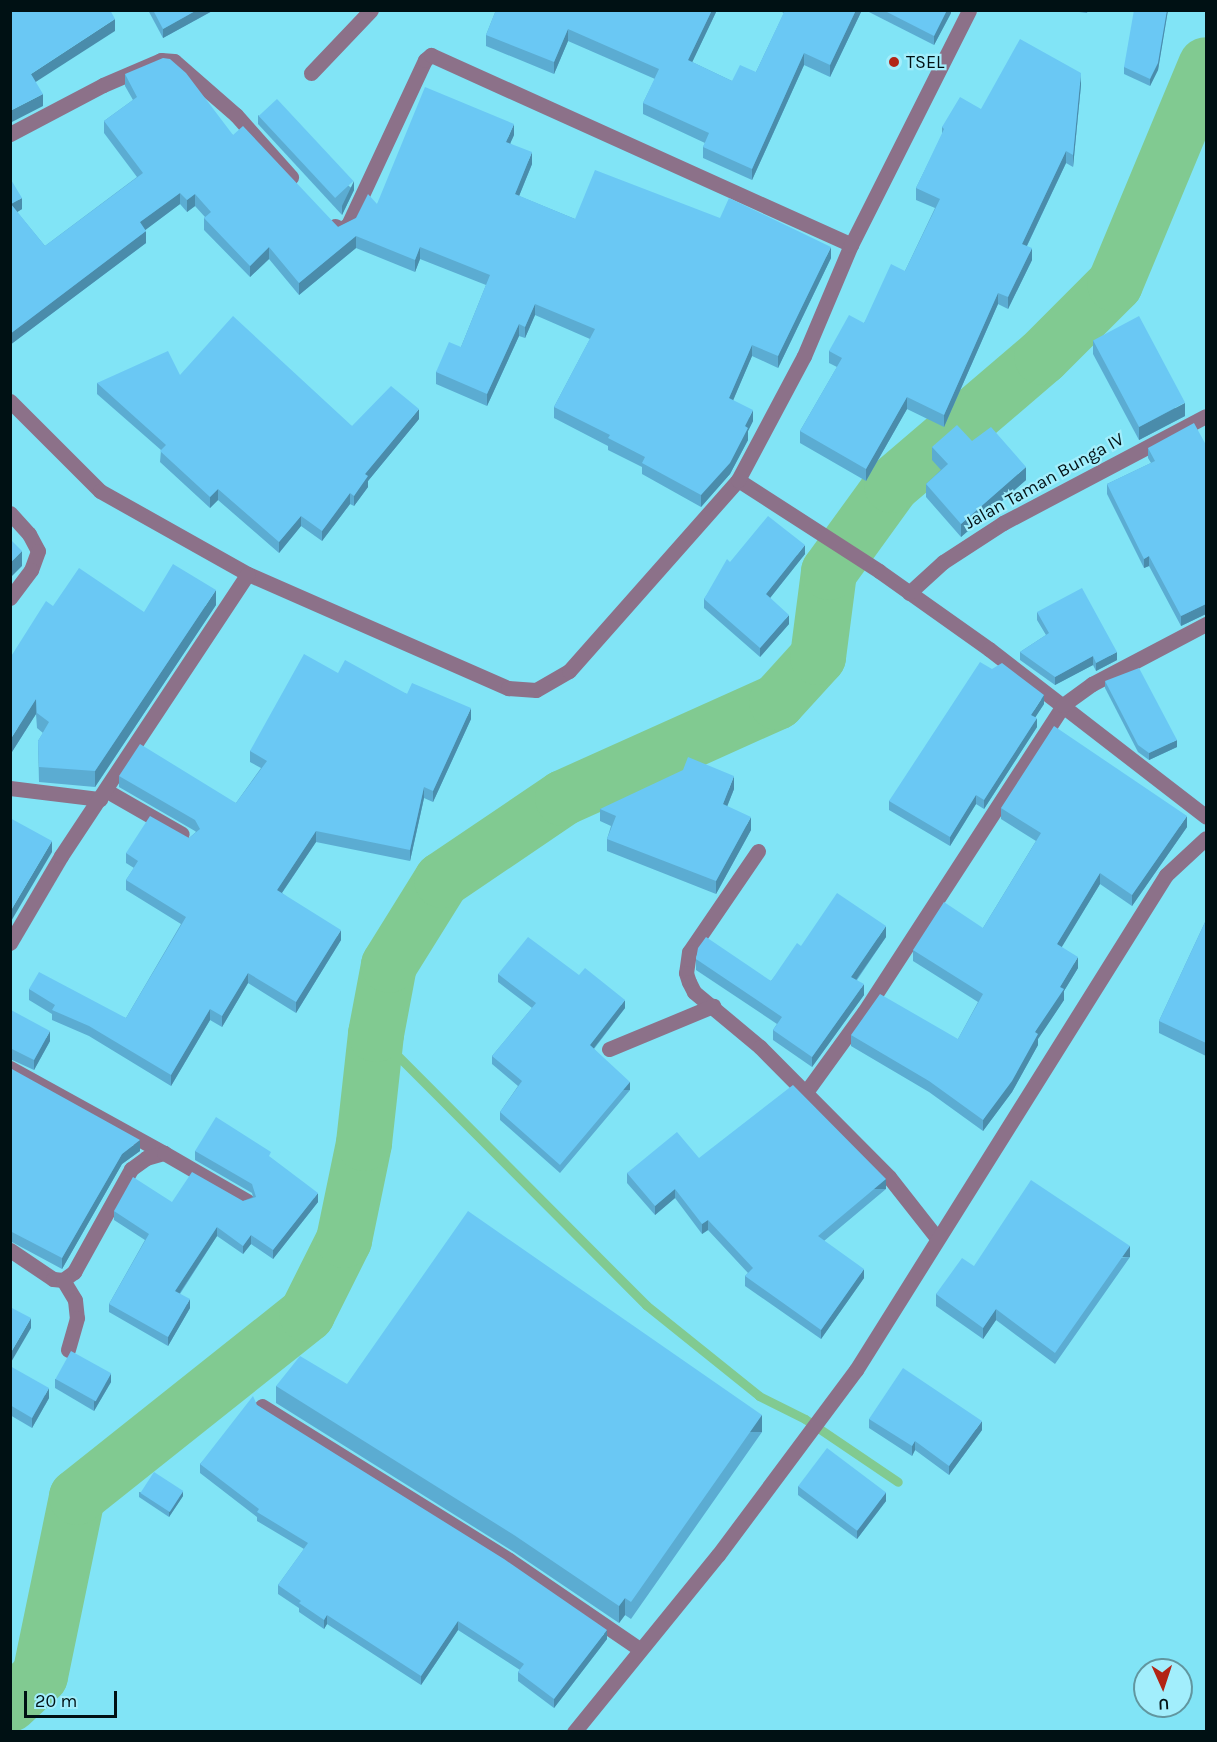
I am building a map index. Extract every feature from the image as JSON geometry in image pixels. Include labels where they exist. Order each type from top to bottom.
[{"type":"street","points":[[311,73],[371,10]]},
{"type":"street","points":[[10,401],[100,491],[248,574],[508,688],[536,690],[569,671],[738,480],[804,356],[851,245],[969,10]]},
{"type":"street","points":[[323,212],[336,227],[341,229],[348,225],[425,60],[435,56],[851,245]]},
{"type":"street","points":[[10,134],[160,60],[181,65],[236,115],[302,190]]},
{"type":"street","name":"Jalan Taman Bunga IV","points":[[909,593],[943,562],[1003,523],[1206,416]]},
{"type":"street","points":[[738,480],[879,571],[1063,705],[1206,816]]},
{"type":"street","points":[[10,513],[29,534],[38,551],[31,570],[10,598]]},
{"type":"street","points":[[10,943],[103,795],[248,574]]},
{"type":"street","points":[[806,1092],[864,1012],[1063,705],[1101,679],[1206,624]]},
{"type":"street","points":[[10,788],[103,795],[190,839]]},
{"type":"street","points":[[574,1731],[638,1648],[718,1555],[856,1370],[1166,875],[1206,838]]},
{"type":"street","points":[[758,851],[686,962],[689,982],[713,1006],[740,1027],[890,1177],[937,1238]]},
{"type":"street","points":[[609,1049],[713,1006]]},
{"type":"street","points":[[10,1068],[247,1201]]},
{"type":"street","points":[[10,1250],[53,1279],[63,1280],[74,1272],[131,1169],[146,1158],[164,1153]]},
{"type":"street","points":[[63,1280],[75,1300],[77,1318],[68,1350]]},
{"type":"street","points":[[262,1406],[508,1560],[638,1648]]},
{"type":"building","points":[[10,10],[110,10],[115,19],[31,74],[43,94],[10,111]]},
{"type":"building","points":[[153,10],[197,10],[163,29]]},
{"type":"building","points":[[496,10],[712,10],[688,60],[732,81],[740,65],[756,72],[785,10],[856,10],[830,65],[804,53],[752,169],[703,147],[709,133],[643,103],[659,69],[568,29],[554,62],[486,35]]},
{"type":"building","points":[[883,10],[947,10],[934,36]]},
{"type":"building","points":[[1134,10],[1167,10],[1158,63],[1150,79],[1124,67]]},
{"type":"building","points":[[1020,39],[1081,73],[1073,155],[1066,151],[1022,244],[1032,248],[1008,297],[998,293],[944,415],[907,397],[866,469],[800,431],[842,358],[829,351],[849,315],[864,323],[891,264],[905,271],[940,199],[916,188],[944,129],[942,127],[960,97],[981,109]]},
{"type":"building","points":[[163,58],[170,59],[186,73],[233,135],[243,126],[338,227],[356,218],[368,194],[377,204],[425,87],[514,124],[506,142],[532,152],[515,194],[575,219],[595,170],[720,218],[729,198],[831,247],[778,356],[752,345],[729,398],[753,410],[745,426],[748,428],[730,463],[701,495],[642,463],[645,457],[608,438],[610,435],[554,407],[595,329],[535,304],[525,327],[519,324],[487,394],[436,372],[449,342],[461,347],[490,275],[420,247],[415,260],[356,236],[299,283],[269,247],[250,266],[204,218],[211,212],[195,194],[187,200],[180,193],[140,222],[146,231],[10,334],[10,178],[22,198],[11,204],[45,246],[143,173],[104,121],[137,97],[125,74]]},
{"type":"building","points":[[277,99],[353,181],[335,198],[259,116]]},
{"type":"building","points":[[233,316],[352,426],[391,386],[419,409],[365,474],[368,476],[354,496],[350,493],[322,531],[301,516],[279,542],[218,489],[210,497],[160,451],[166,445],[97,383],[168,351],[180,375]]},
{"type":"building","points":[[1139,316],[1185,403],[1139,427],[1093,340]]},
{"type":"building","points":[[1194,423],[1206,445],[1206,604],[1181,616],[1149,556],[1144,559],[1107,484],[1155,461],[1148,448]]},
{"type":"building","points":[[957,425],[972,441],[991,427],[1026,467],[961,524],[926,484],[948,464],[932,447]]},
{"type":"building","points":[[768,516],[805,545],[766,594],[789,615],[760,648],[704,599],[727,559],[730,562]]},
{"type":"building","points":[[10,539],[22,551],[10,563]]},
{"type":"building","points":[[173,564],[216,590],[95,771],[39,767],[38,741],[49,722],[37,713],[36,699],[10,740],[10,658],[46,601],[53,606],[79,568],[144,612]]},
{"type":"building","points":[[1082,588],[1117,652],[1096,663],[1093,656],[1055,677],[1020,652],[1049,633],[1037,612]]},
{"type":"building","points":[[304,654],[338,673],[345,660],[407,694],[412,683],[471,708],[433,791],[424,787],[410,850],[316,831],[277,890],[341,930],[296,1002],[248,973],[222,1016],[210,1009],[171,1075],[89,1026],[52,1010],[55,1005],[29,989],[39,972],[126,1018],[186,917],[126,880],[138,861],[126,853],[150,816],[189,838],[200,829],[195,820],[119,776],[140,744],[236,803],[267,761],[250,751]]},
{"type":"building","points":[[980,662],[992,669],[1002,663],[1044,695],[1031,715],[1037,718],[984,800],[976,795],[950,837],[889,801]]},
{"type":"building","points":[[1139,668],[1177,740],[1149,753],[1138,745],[1105,681]]},
{"type":"building","points":[[1054,726],[1187,816],[1132,895],[1100,873],[1057,944],[1078,957],[1060,987],[1064,989],[1035,1032],[1038,1034],[1012,1081],[983,1120],[929,1081],[851,1035],[880,994],[958,1039],[983,994],[913,950],[944,902],[983,928],[1041,833],[1001,808]]},
{"type":"building","points":[[688,757],[734,776],[723,804],[751,817],[716,881],[607,839],[616,816],[600,809],[683,770]]},
{"type":"building","points":[[10,818],[52,841],[10,912]]},
{"type":"building","points":[[837,893],[886,926],[851,977],[864,984],[812,1057],[773,1030],[782,1017],[696,959],[698,948],[706,937],[771,981],[797,943],[801,946]]},
{"type":"building","points":[[1206,920],[1206,1043],[1159,1021]]},
{"type":"building","points":[[528,937],[579,975],[585,968],[625,1000],[590,1045],[630,1082],[560,1165],[500,1112],[522,1081],[492,1056],[536,1003],[498,974]]},
{"type":"building","points":[[11,1010],[50,1031],[34,1060],[10,1048]]},
{"type":"building","points":[[10,1068],[140,1140],[122,1154],[62,1258],[10,1231]]},
{"type":"building","points":[[793,1085],[886,1179],[818,1236],[864,1269],[821,1330],[745,1276],[753,1268],[708,1220],[702,1224],[675,1189],[655,1206],[627,1173],[677,1132],[699,1158]]},
{"type":"building","points":[[216,1117],[271,1152],[269,1156],[318,1193],[273,1250],[251,1235],[243,1246],[217,1227],[175,1291],[190,1299],[168,1337],[109,1304],[149,1234],[114,1211],[133,1177],[172,1202],[192,1172],[243,1201],[256,1197],[252,1184],[195,1151]]},
{"type":"building","points":[[1031,1180],[1130,1246],[1055,1353],[996,1309],[983,1328],[936,1294],[962,1258],[974,1266]]},
{"type":"building","points":[[468,1211],[762,1415],[631,1602],[625,1598],[619,1606],[514,1535],[276,1386],[300,1356],[347,1384]]},
{"type":"building","points":[[10,1307],[31,1318],[10,1354]]},
{"type":"building","points":[[71,1351],[111,1373],[96,1401],[55,1379]]},
{"type":"building","points":[[10,1366],[49,1388],[32,1418],[10,1405]]},
{"type":"building","points":[[903,1368],[982,1421],[949,1466],[915,1441],[912,1446],[869,1419]]},
{"type":"building","points":[[253,1396],[257,1405],[504,1559],[607,1630],[554,1699],[518,1672],[524,1664],[458,1621],[421,1676],[327,1615],[324,1620],[278,1585],[308,1543],[257,1512],[259,1509],[200,1464]]},
{"type":"building","points":[[827,1448],[886,1493],[857,1531],[798,1486]]},
{"type":"building","points":[[154,1472],[183,1491],[170,1512],[140,1493]]},
{"type":"waterway","points":[[10,1704],[40,1676],[77,1497],[307,1314],[344,1240],[364,1143],[376,1034],[389,965],[442,880],[563,798],[777,702],[818,657],[829,572],[892,485],[1042,357],[1115,284],[1206,65]]},
{"type":"waterway","points":[[376,1034],[646,1305],[759,1396],[805,1419],[898,1482]]},
{"type":"place","name":"TSEL","points":[[894,62]]}]
